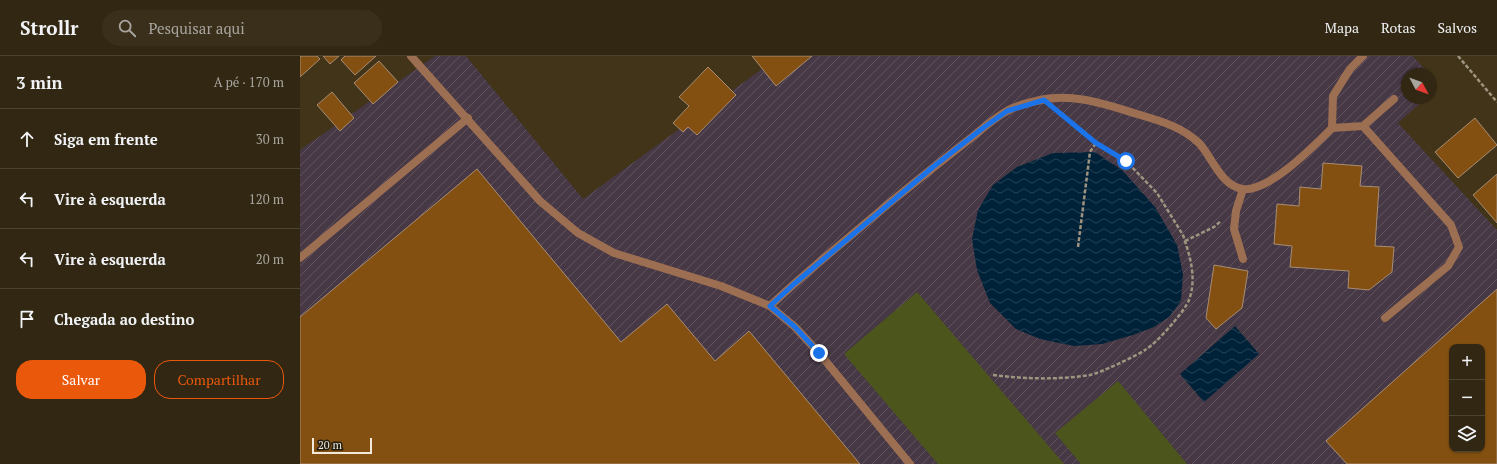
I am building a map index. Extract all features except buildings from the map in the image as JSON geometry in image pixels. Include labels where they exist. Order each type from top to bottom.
[{"type":"street","points":[[411,56],[540,200],[578,233],[614,253],[720,286],[770,306],[795,327],[819,353],[910,464]]},
{"type":"street","points":[[1332,128],[1333,96],[1350,69],[1363,56]]},
{"type":"street","points":[[770,306],[933,167],[1007,111],[1044,100],[1056,98],[1077,98],[1100,102],[1164,121],[1184,131],[1199,144],[1230,184],[1243,189],[1254,188],[1265,184],[1278,176],[1332,128],[1363,126],[1394,99]]},
{"type":"street","points":[[300,258],[468,118]]},
{"type":"street","points":[[1363,126],[1451,225],[1459,247],[1448,266],[1384,318]]},
{"type":"street","points":[[1243,189],[1236,211],[1234,229],[1243,259]]},
{"type":"path","points":[[1458,56],[1497,102]]},
{"type":"path","points":[[993,375],[1013,378],[1054,378],[1092,375],[1146,350],[1173,323],[1189,301],[1192,279],[1191,260],[1183,235],[1157,193],[1126,161],[1096,143],[1044,100]]},
{"type":"path","points":[[1078,247],[1090,152],[1096,143]]},
{"type":"path","points":[[1185,241],[1214,227],[1227,216],[1236,211]]},
{"type":"shaded area","points":[[435,56],[466,56],[583,199],[780,56],[1413,56],[1424,68],[1401,68],[1401,104],[1419,104],[1398,123],[1497,230],[1497,464],[300,464],[300,150]]},
{"type":"green space","points":[[917,292],[1064,464],[938,464],[844,354]]},
{"type":"green space","points":[[1118,381],[1187,464],[1081,464],[1055,433]]},
{"type":"water","points":[[1095,152],[1122,170],[1155,207],[1177,245],[1183,274],[1181,301],[1169,317],[1154,327],[1102,344],[1074,346],[1040,339],[1016,329],[990,303],[977,270],[972,239],[978,210],[993,185],[1017,167],[1053,153]]},
{"type":"water","points":[[1235,326],[1259,354],[1204,402],[1180,374]]},
{"type":"route","points":[[819,353],[795,327],[770,306],[933,167],[1007,111],[1044,100],[1096,143],[1126,161]]}]
